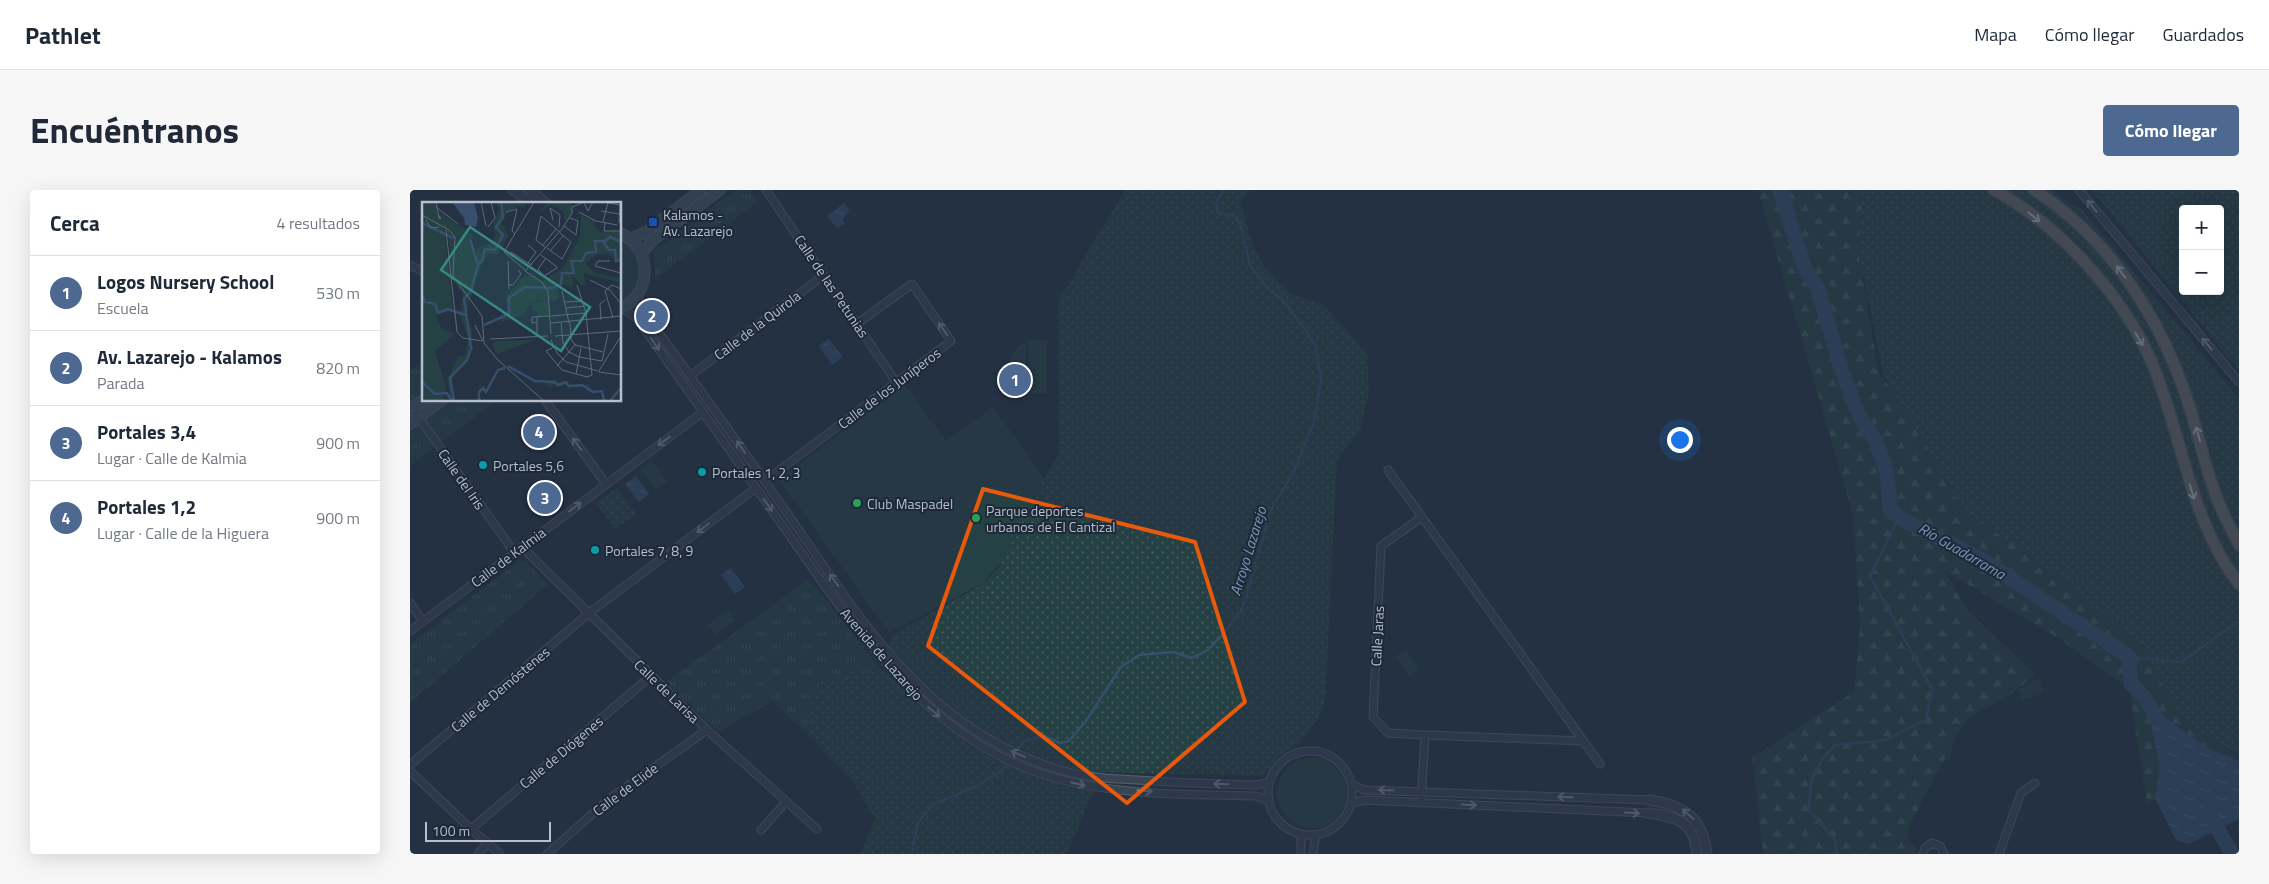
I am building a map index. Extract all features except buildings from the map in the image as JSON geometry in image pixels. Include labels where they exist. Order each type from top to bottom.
[{"type":"highway","points":[[1994,190],[2026,210],[2086,263],[2116,301],[2140,339],[2152,364],[2194,500],[2223,564],[2239,584]]},
{"type":"highway","points":[[2034,190],[2071,218],[2103,249],[2133,288],[2158,330],[2173,360],[2188,401],[2215,492],[2239,545]]},
{"type":"main road","points":[[630,239],[646,232],[701,190]]},
{"type":"main road","points":[[642,253],[652,241],[720,190]]},
{"type":"main road","points":[[621,234],[630,239],[642,253],[646,271],[645,280],[637,296],[621,308]]},
{"type":"main road","points":[[411,408],[422,401]]},
{"type":"main road","points":[[410,424],[441,401]]},
{"type":"street","points":[[514,190],[530,202]]},
{"type":"street","points":[[530,190],[545,202]]},
{"type":"street","name":"Calle de las Petunias","points":[[766,190],[858,323],[896,382]]},
{"type":"street","points":[[2079,190],[2239,382]]},
{"type":"street","points":[[410,265],[422,271]]},
{"type":"street","name":"Calle de la Quirola","points":[[690,376],[824,275]]},
{"type":"street","name":"Calle de los Juníperos","points":[[765,482],[951,341],[912,284],[858,323]]},
{"type":"street","name":"Avenida de Lazarejo","points":[[637,296],[648,319],[833,579],[907,674],[956,719],[1000,745],[1060,770],[1098,778],[1256,785],[1270,782]]},
{"type":"street","name":"Avenida de Lazarejo","points":[[621,308],[636,318],[824,585],[899,678],[926,706],[951,726],[996,754],[1058,779],[1096,788],[1256,796],[1269,802]]},
{"type":"street","points":[[547,401],[606,484]]},
{"type":"street","name":"Calle del Iris","points":[[411,408],[420,417],[514,552]]},
{"type":"street","name":"Calle de Kalmia","points":[[410,631],[703,412]]},
{"type":"street","points":[[1388,470],[1600,764]]},
{"type":"street","name":"Calle de Demóstenes","points":[[410,765],[589,613],[756,488]]},
{"type":"street","name":"Calle Jaras","points":[[1422,517],[1382,546],[1373,717],[1388,733],[1584,741]]},
{"type":"street","name":"Calle de Larisa","points":[[522,546],[707,730],[817,829]]},
{"type":"street","points":[[410,603],[423,621]]},
{"type":"street","name":"Calle de Diógenes","points":[[471,829],[651,676]]},
{"type":"street","name":"Calle de Elide","points":[[547,854],[609,799],[707,730]]},
{"type":"street","points":[[1421,803],[1425,735]]},
{"type":"street","points":[[1312,751],[1323,753],[1337,761],[1348,774],[1352,785],[1352,803],[1342,821],[1326,832],[1316,835],[1301,834],[1284,826],[1272,811],[1269,802],[1270,782],[1274,772],[1290,756],[1312,751]]},
{"type":"street","points":[[411,773],[500,854]]},
{"type":"street","points":[[1999,854],[2021,793],[2034,783]]},
{"type":"street","points":[[1352,785],[1365,790],[1649,800],[1682,809],[1692,816],[1704,838],[1707,854]]},
{"type":"street","points":[[1352,803],[1364,800],[1648,813],[1681,820],[1693,837],[1697,854]]},
{"type":"street","points":[[761,830],[786,802]]},
{"type":"street","points":[[1301,834],[1301,854]]},
{"type":"street","points":[[1313,854],[1316,835]]},
{"type":"street","points":[[478,854],[487,844]]},
{"type":"street","points":[[1923,854],[1925,848],[1932,844],[1940,846],[1944,854]]},
{"type":"highlighted area","points":[[983,489],[1195,542],[1245,702],[1127,803],[928,646]]},
{"type":"green space","points":[[736,190],[750,190],[758,202],[655,279],[654,251]]},
{"type":"green space","points":[[1125,190],[1251,190],[1240,202],[1253,245],[1263,264],[1291,294],[1324,305],[1367,353],[1369,392],[1361,429],[1337,459],[1325,703],[1318,718],[1300,744],[1278,756],[1263,776],[1098,772],[1097,782],[1067,854],[860,854],[875,819],[852,780],[807,734],[811,731],[807,716],[821,681],[851,671],[883,672],[892,635],[983,584],[998,569],[1044,478],[1059,455],[1058,301]]},
{"type":"green space","points":[[1758,190],[1862,190],[1859,255],[1878,372],[1906,409],[1960,507],[2077,590],[2139,646],[2185,724],[2239,757],[2147,803],[2129,689],[2060,639],[1945,571],[1968,611],[2035,674],[2017,690],[1966,720],[1953,743],[1950,761],[1945,759],[1920,805],[1907,835],[1919,854],[1763,854],[1752,757],[1854,692],[1860,626],[1853,514]]},
{"type":"green space","points":[[1862,190],[2052,190],[2083,211],[2239,398],[2239,755],[2185,724],[2139,646],[2077,590],[1960,507],[1884,376],[1859,255]]},
{"type":"green space","points":[[2092,190],[2239,190],[2239,370]]},
{"type":"green space","points":[[621,238],[629,242],[642,264],[638,282],[626,300],[621,303]]},
{"type":"green space","points":[[1028,340],[1047,340],[1047,393],[1029,393]]},
{"type":"green space","points":[[1026,342],[1027,391],[1010,366],[1012,355]]},
{"type":"green space","points":[[422,362],[422,401],[496,401],[410,466],[410,371]]},
{"type":"green space","name":"Club Maspadel","points":[[905,385],[946,441],[993,407],[1044,478],[1002,561],[983,583],[889,633],[779,479]]},
{"type":"green space","points":[[652,461],[667,482],[656,490],[641,469]]},
{"type":"green space","points":[[617,488],[636,514],[615,529],[596,503]]},
{"type":"green space","points":[[526,561],[548,584],[410,703],[410,644],[518,562]]},
{"type":"green space","points":[[809,579],[883,672],[851,671],[821,681],[807,716],[811,731],[807,734],[773,701],[718,732],[666,682]]},
{"type":"green space","points":[[728,610],[735,620],[715,635],[707,625]]},
{"type":"green space","points":[[1406,649],[1419,669],[1409,676],[1396,656]]},
{"type":"green space","points":[[2039,678],[2044,693],[2022,700],[2019,689]]},
{"type":"green space","points":[[1319,758],[1332,764],[1341,773],[1345,779],[1347,793],[1345,807],[1337,818],[1326,826],[1305,828],[1298,826],[1287,818],[1279,807],[1277,786],[1279,779],[1287,768],[1298,760]]},
{"type":"water","points":[[844,203],[850,211],[842,219],[845,224],[837,228],[827,216]]},
{"type":"water","points":[[829,339],[843,357],[832,365],[819,346]]},
{"type":"water","points":[[636,476],[649,494],[639,502],[625,484]]},
{"type":"water","points":[[731,568],[745,587],[735,594],[721,575]]},
{"type":"water","points":[[2145,698],[2168,720],[2211,750],[2239,761],[2239,819],[2188,844],[2176,840],[2155,798],[2160,765]]},
{"type":"waterway","name":"Arroyo Lazarejo","points":[[912,854],[917,824],[933,804],[977,786],[1001,771],[1024,741],[1045,736],[1060,743],[1069,741],[1086,721],[1121,667],[1139,655],[1173,652],[1192,658],[1208,650],[1225,632],[1243,607],[1271,510],[1294,471],[1314,422],[1321,379],[1315,344],[1283,300],[1268,289],[1250,265],[1240,223],[1233,215],[1218,213],[1216,203],[1224,190]]},
{"type":"waterway","name":"Río Guadarrama","points":[[1780,190],[1805,269],[1818,289],[1841,368],[1858,414],[1876,441],[1887,473],[1890,510],[1899,517],[1984,561],[2129,657],[2131,684],[2145,698],[2155,715]]},
{"type":"waterway","points":[[1837,854],[1835,840],[1809,811],[1811,783],[1817,768],[1835,745],[1885,740],[1926,720],[1932,689],[1870,576],[1899,517]]},
{"type":"waterway","points":[[2129,657],[2181,662],[2239,621]]},
{"type":"waterway","name":"Río Guadarrama","points":[[2208,812],[2232,854]]},
{"type":"place","name":"Kalamos - Av. Lazarejo","points":[[653,222]]},
{"type":"place","name":"Av. Lazarejo - Kalamos","points":[[652,316]]},
{"type":"place","name":"Logos Nursery School","points":[[1015,380]]},
{"type":"place","name":"Portales 1,2","points":[[539,432]]},
{"type":"place","name":"Portales 5,6","points":[[483,465]]},
{"type":"place","name":"Portales 1, 2, 3","points":[[702,472]]},
{"type":"place","name":"Portales 3,4","points":[[545,498]]},
{"type":"place","name":"Club Maspadel","points":[[857,503]]},
{"type":"place","name":"Parque deportes urbanos de El Cantizal","points":[[976,518]]},
{"type":"place","name":"Portales 7, 8, 9","points":[[595,550]]}]
